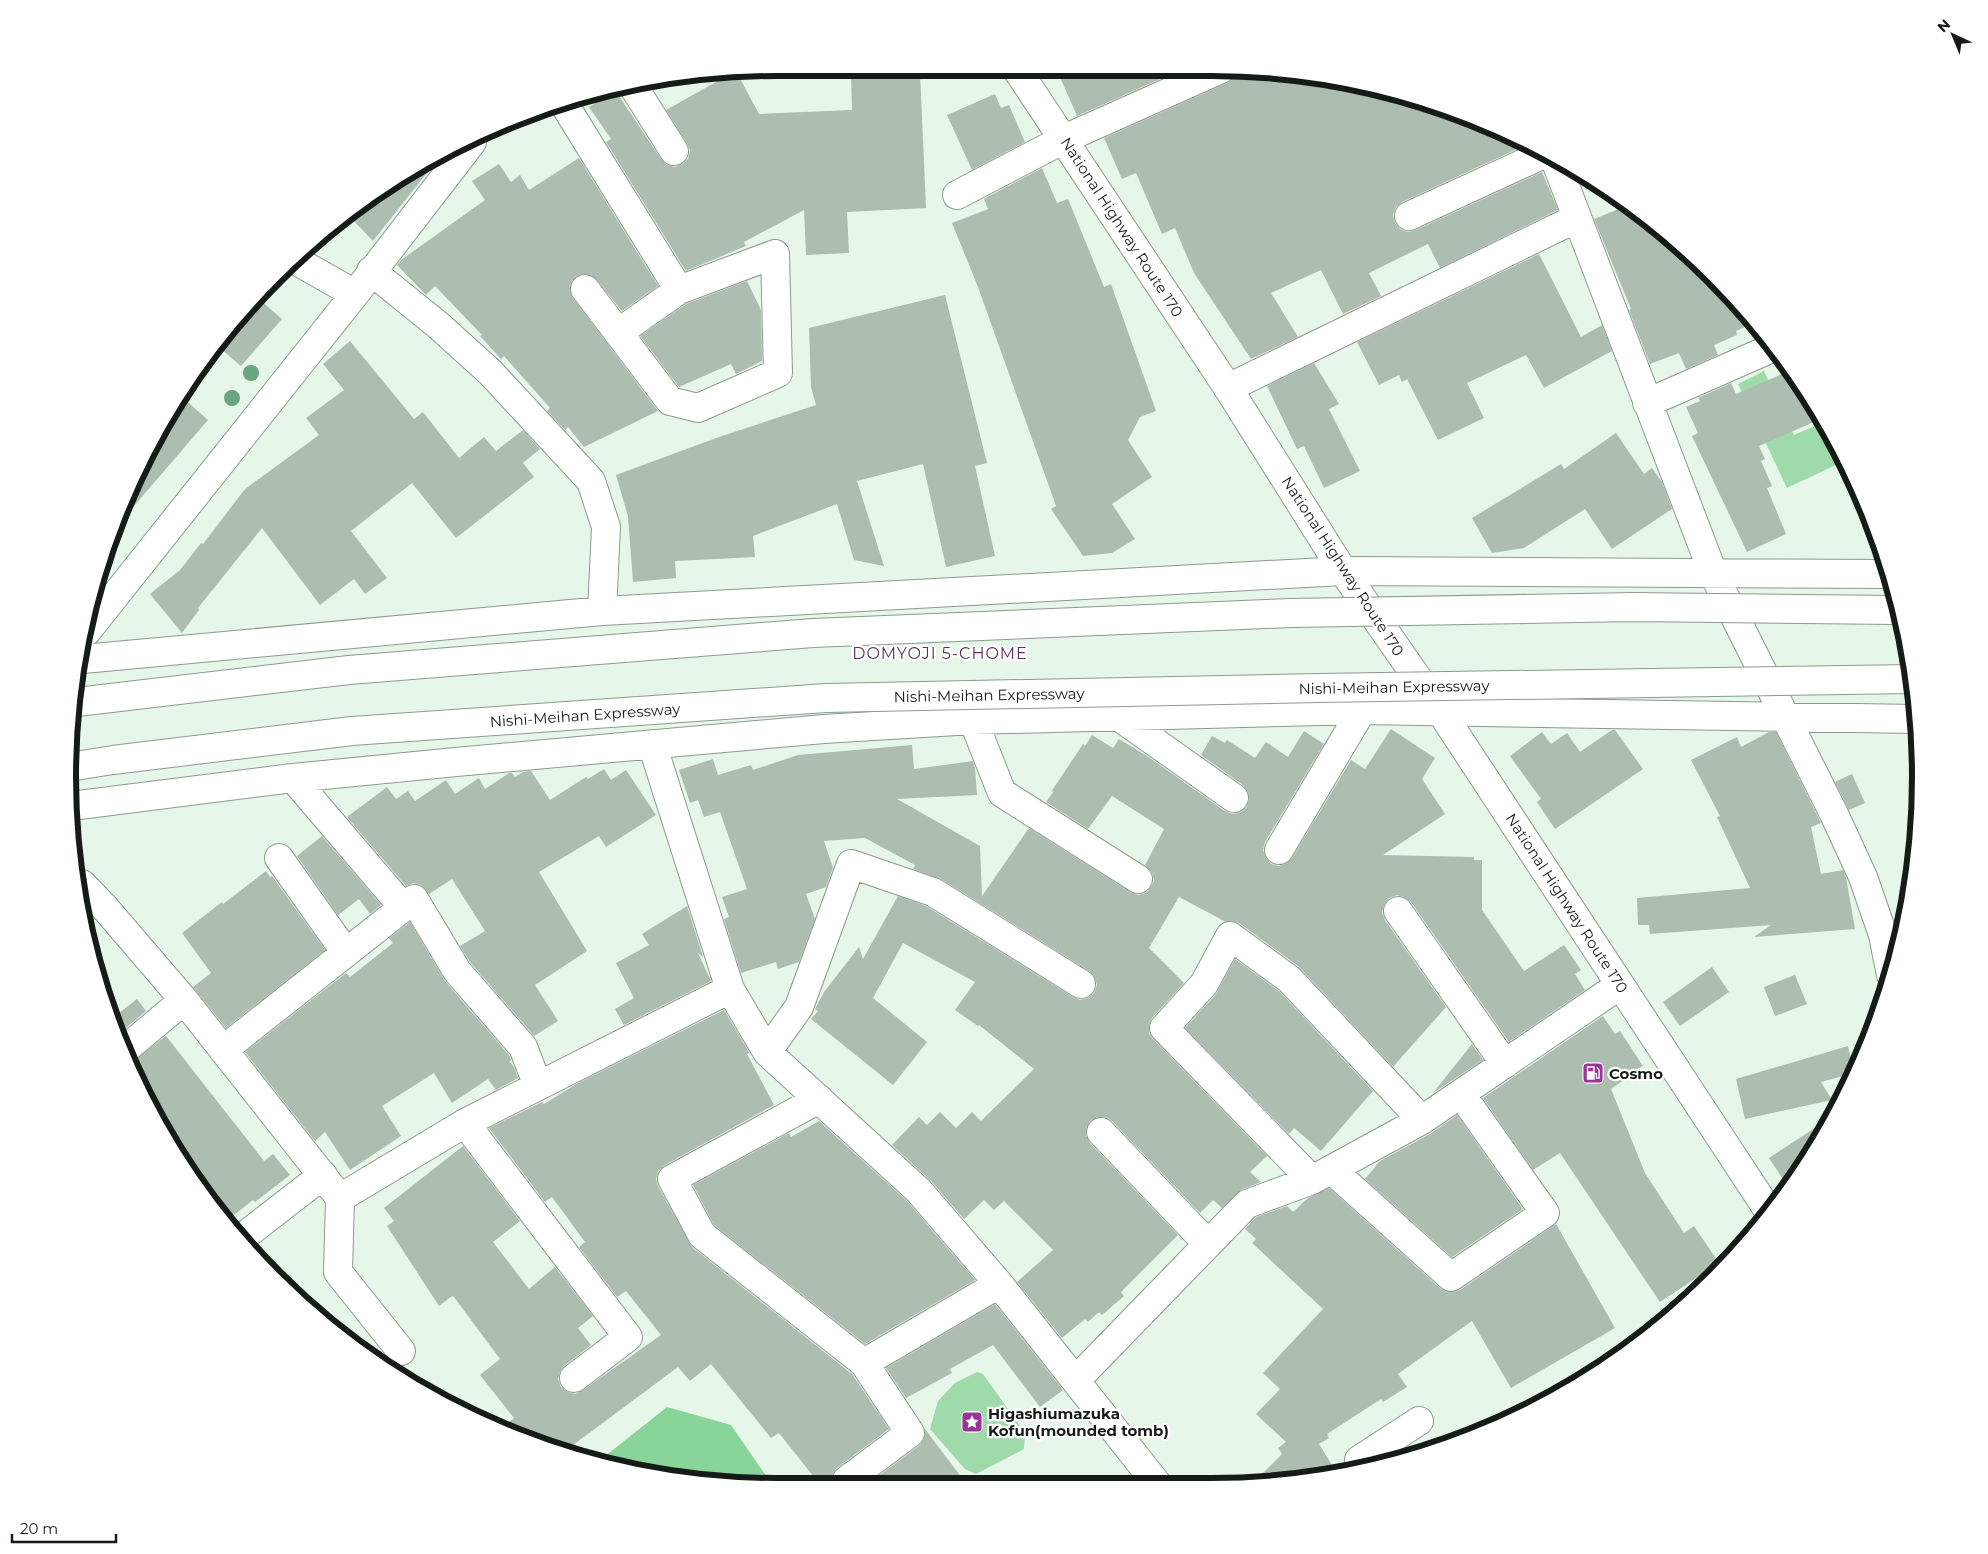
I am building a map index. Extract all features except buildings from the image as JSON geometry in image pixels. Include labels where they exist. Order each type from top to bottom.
[{"type":"main road","name":"National Highway Route 170","points":[[1021,76],[1228,388],[1343,571],[1442,712],[1765,1206]]},
{"type":"main road","points":[[957,195],[1064,139],[1205,76]]},
{"type":"main road","points":[[637,91],[674,151]]},
{"type":"main road","points":[[567,109],[679,290]]},
{"type":"main road","points":[[94,622],[355,294],[466,149]]},
{"type":"main road","points":[[1409,216],[1537,157]]},
{"type":"main road","points":[[1558,169],[1713,573],[1786,716],[1863,877],[1892,931]]},
{"type":"main road","points":[[1228,388],[1577,218]]},
{"type":"main road","points":[[585,289],[618,333],[670,401],[698,408],[778,373],[775,254],[679,290],[618,333]]},
{"type":"main road","points":[[301,263],[355,294]]},
{"type":"main road","points":[[371,271],[438,325],[490,372],[591,482],[606,527],[602,610]]},
{"type":"main road","points":[[1647,403],[1767,350]]},
{"type":"main road","points":[[87,659],[602,610],[1343,571],[1881,574]]},
{"type":"main road","points":[[81,702],[349,670],[813,633],[1301,613],[1633,607],[1891,610]]},
{"type":"main road","name":"Nishi-Meihan Expressway","points":[[76,766],[352,732],[826,698],[1905,679]]},
{"type":"main road","points":[[1279,850],[1362,710]]},
{"type":"main road","points":[[77,805],[293,778],[824,729],[973,720],[1362,710],[1909,719]]},
{"type":"main road","points":[[1118,716],[1234,798]]},
{"type":"main road","points":[[973,720],[1002,793],[1138,879]]},
{"type":"main road","points":[[652,744],[730,989],[768,1052],[919,1191],[999,1284],[1153,1478]]},
{"type":"main road","points":[[293,778],[403,908]]},
{"type":"main road","points":[[279,858],[346,952]]},
{"type":"main road","points":[[768,1052],[799,1007],[851,864],[933,892],[1081,984]]},
{"type":"main road","points":[[85,887],[106,908],[184,1000],[278,1122],[340,1198],[338,1272],[401,1352]]},
{"type":"main road","points":[[223,1050],[414,899],[457,971],[523,1047],[538,1086]]},
{"type":"main road","points":[[1398,911],[1505,1064]]},
{"type":"main road","points":[[1422,1120],[1289,979],[1230,936],[1204,984],[1164,1028],[1322,1175],[1451,1277],[1544,1213],[1461,1094]]},
{"type":"main road","points":[[1076,1380],[1247,1204],[1322,1175],[1422,1120],[1620,985]]},
{"type":"main road","points":[[340,1198],[465,1123],[730,989]]},
{"type":"main road","points":[[130,1046],[184,1000]]},
{"type":"main road","points":[[819,1100],[672,1179],[702,1235],[864,1364],[910,1433],[850,1478]]},
{"type":"main road","points":[[465,1123],[628,1337],[574,1378]]},
{"type":"main road","points":[[1101,1132],[1208,1244]]},
{"type":"main road","points":[[246,1234],[323,1175]]},
{"type":"main road","points":[[864,1364],[999,1284]]},
{"type":"main road","points":[[1360,1461],[1420,1421]]},
{"type":"green space","points":[[1764,371],[1794,435],[1817,425],[1838,464],[1787,488],[1738,384]]},
{"type":"green space","points":[[977,1372],[983,1374],[1025,1433],[1024,1449],[976,1474],[965,1469],[930,1429],[938,1401],[955,1383]]},
{"type":"green space","points":[[667,1407],[731,1425],[767,1478],[686,1472],[605,1456]]},
{"type":"place","name":"Cosmo","points":[[1593,1073]]},
{"type":"place","name":"Higashiumazuka Kofun(mounded tomb)","points":[[972,1422]]},
{"type":"district","name":"DOMYOJI 5-CHOME","points":[[940,653]]}]
